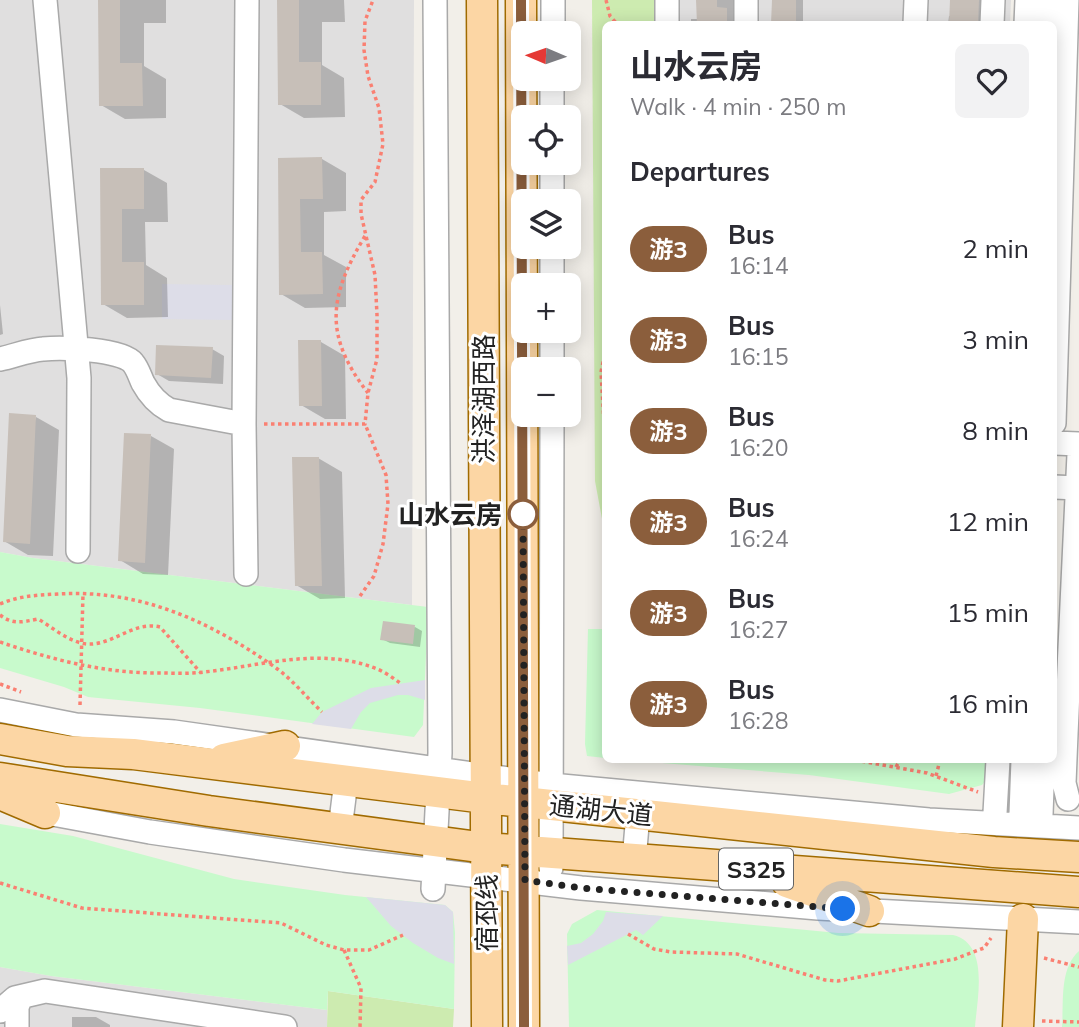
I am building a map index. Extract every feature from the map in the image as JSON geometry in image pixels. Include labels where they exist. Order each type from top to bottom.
[{"type":"main road","name":"洪泽湖西路","points":[[482,0],[485,786]]},
{"type":"main road","name":"洪泽湖西路","points":[[521,0],[538,793]]},
{"type":"main road","name":"通湖大道","points":[[0,739],[67,751],[133,754],[346,781],[439,780],[538,793],[638,814],[994,852],[1079,857]]},
{"type":"main road","points":[[200,763],[285,746]]},
{"type":"main road","name":"通湖大道","points":[[0,778],[340,829],[434,867],[486,862],[540,874],[634,860],[1079,892]]},
{"type":"main road","name":"宿邳线","points":[[485,786],[487,1027]]},
{"type":"main road","name":"宿邳线","points":[[524,1027],[540,874],[538,793]]},
{"type":"main road","points":[[0,794],[46,813]]},
{"type":"main road","points":[[750,869],[869,911]]},
{"type":"main road","points":[[1010,925],[1021,954],[1018,1023]]},
{"type":"street","points":[[45,0],[79,378],[78,551]]},
{"type":"street","points":[[246,574],[244,425],[247,0]]},
{"type":"street","points":[[0,805],[150,832],[344,860],[434,867],[439,780],[435,0]]},
{"type":"street","points":[[552,21],[553,0]]},
{"type":"street","points":[[667,0],[667,21]]},
{"type":"street","points":[[746,0],[747,21]]},
{"type":"street","points":[[915,21],[916,0]]},
{"type":"street","points":[[992,21],[993,0]]},
{"type":"street","points":[[1026,21],[1027,0]]},
{"type":"street","points":[[1048,0],[1048,21]]},
{"type":"street","points":[[1057,365],[1072,76],[1066,0]]},
{"type":"street","points":[[0,359],[43,349],[75,350],[126,358],[133,363],[144,386],[159,404],[169,410],[244,425]]},
{"type":"street","points":[[552,427],[538,793],[1079,828]]},
{"type":"street","points":[[1057,443],[1079,444]]},
{"type":"street","points":[[1068,799],[1064,783],[1079,454]]},
{"type":"street","points":[[1057,487],[1078,488]]},
{"type":"street","points":[[0,710],[76,725],[174,732],[285,746],[439,780]]},
{"type":"street","points":[[996,807],[998,763]]},
{"type":"street","points":[[1023,763],[1031,815],[1042,763]]},
{"type":"street","points":[[340,829],[346,781]]},
{"type":"street","points":[[634,860],[638,814]]},
{"type":"street","points":[[540,874],[1010,925],[1079,922]]},
{"type":"street","points":[[0,1011],[15,998],[45,991],[285,1027]]},
{"type":"street","points":[[17,1027],[20,997]]},
{"type":"path","points":[[360,596],[374,576],[383,544],[388,504],[386,475],[365,424],[368,393],[377,359],[377,315],[375,275],[365,236],[361,200],[375,182],[383,144],[379,108],[368,76],[364,50],[365,21],[373,0]]},
{"type":"path","points":[[606,0],[610,16],[614,21]]},
{"type":"path","points":[[365,236],[342,276],[337,297],[336,320],[349,369],[368,393]]},
{"type":"path","points":[[602,367],[602,389]]},
{"type":"path","points":[[244,425],[365,424]]},
{"type":"path","points":[[0,604],[29,596],[83,593],[123,596],[197,621],[277,669],[322,712]]},
{"type":"path","points":[[80,714],[83,593]]},
{"type":"path","points":[[0,615],[15,623],[38,619],[67,638],[82,643],[100,643],[144,626],[160,627],[201,673]]},
{"type":"path","points":[[0,642],[82,664],[153,673],[201,673],[312,658],[350,662],[378,669],[400,683]]},
{"type":"path","points":[[873,763],[936,776],[960,784],[996,807]]},
{"type":"path","points":[[896,767],[898,763]]},
{"type":"path","points":[[936,776],[939,763]]},
{"type":"path","points":[[0,883],[82,908],[281,923],[326,945],[344,950],[369,950],[403,935]]},
{"type":"path","points":[[628,934],[654,949],[737,954],[825,980],[838,981],[955,959],[984,948],[1010,925]]},
{"type":"path","points":[[344,950],[361,989],[360,1027]]},
{"type":"path","points":[[1021,954],[1079,967]]},
{"type":"path","points":[[1018,1023],[1079,1022]]},
{"type":"shaded area","name":"山水云房","points":[[0,0],[414,0],[412,605],[0,552]]},
{"type":"shaded area","points":[[596,0],[1011,0],[1010,21],[605,21]]},
{"type":"shaded area","points":[[162,284],[232,285],[232,320],[162,319]]},
{"type":"shaded area","points":[[425,680],[425,700],[398,695],[370,703],[351,729],[312,724],[322,712],[371,688]]},
{"type":"shaded area","points":[[366,897],[445,905],[453,912],[454,964],[413,943],[391,926]]},
{"type":"shaded area","points":[[606,912],[663,916],[643,935],[636,930],[568,965],[567,946],[581,943],[593,934]]},
{"type":"shaded area","points":[[0,967],[51,976],[327,1010],[327,1027],[0,1027]]},
{"type":"green space","points":[[592,0],[655,0],[655,21],[602,21],[602,519],[595,481]]},
{"type":"green space","points":[[0,552],[428,607],[423,725],[414,737],[200,708],[88,697],[0,668]]},
{"type":"green space","points":[[588,629],[602,629],[602,758],[587,756]]},
{"type":"green space","points":[[662,763],[996,763],[994,771],[982,785],[949,794],[809,775]]},
{"type":"green space","points":[[0,824],[73,836],[234,879],[345,895],[445,905],[453,912],[455,933],[454,1009],[328,991],[327,1010],[51,976],[0,967]]},
{"type":"green space","points":[[597,910],[838,933],[953,935],[965,940],[977,961],[979,988],[975,1027],[569,1027],[567,934],[572,924]]},
{"type":"green space","points":[[1079,951],[1079,1027],[1062,1027],[1065,976]]},
{"type":"green space","points":[[328,991],[454,1009],[453,1027],[327,1027]]},
{"type":"building","points":[[98,0],[120,0],[120,63],[142,63],[143,106],[99,106]]},
{"type":"building","points":[[277,0],[299,0],[299,62],[321,62],[321,105],[278,105]]},
{"type":"building","points":[[696,0],[717,0],[717,7],[727,8],[727,21],[697,21]]},
{"type":"building","points":[[772,0],[796,0],[796,21],[771,21]]},
{"type":"building","points":[[950,0],[979,0],[978,21],[949,21]]},
{"type":"building","points":[[322,157],[323,199],[300,199],[301,252],[322,252],[323,294],[279,295],[278,158]]},
{"type":"building","points":[[100,168],[144,168],[144,209],[122,209],[122,262],[144,262],[144,305],[101,305]]},
{"type":"building","points":[[298,340],[321,340],[322,406],[299,406]]},
{"type":"building","points":[[156,345],[213,347],[211,378],[155,375]]},
{"type":"building","points":[[9,413],[36,415],[30,544],[3,542]]},
{"type":"building","points":[[124,433],[151,434],[145,563],[118,561]]},
{"type":"building","points":[[292,457],[319,457],[322,586],[295,586]]},
{"type":"building","points":[[383,621],[415,625],[413,644],[380,640]]},
{"type":"bus line","name":"游3","points":[[521,0],[524,1027]]},
{"type":"place","name":"山水云房","points":[[523,514]]},
{"type":"route","points":[[523,514],[525,880],[581,888],[843,909]]}]
